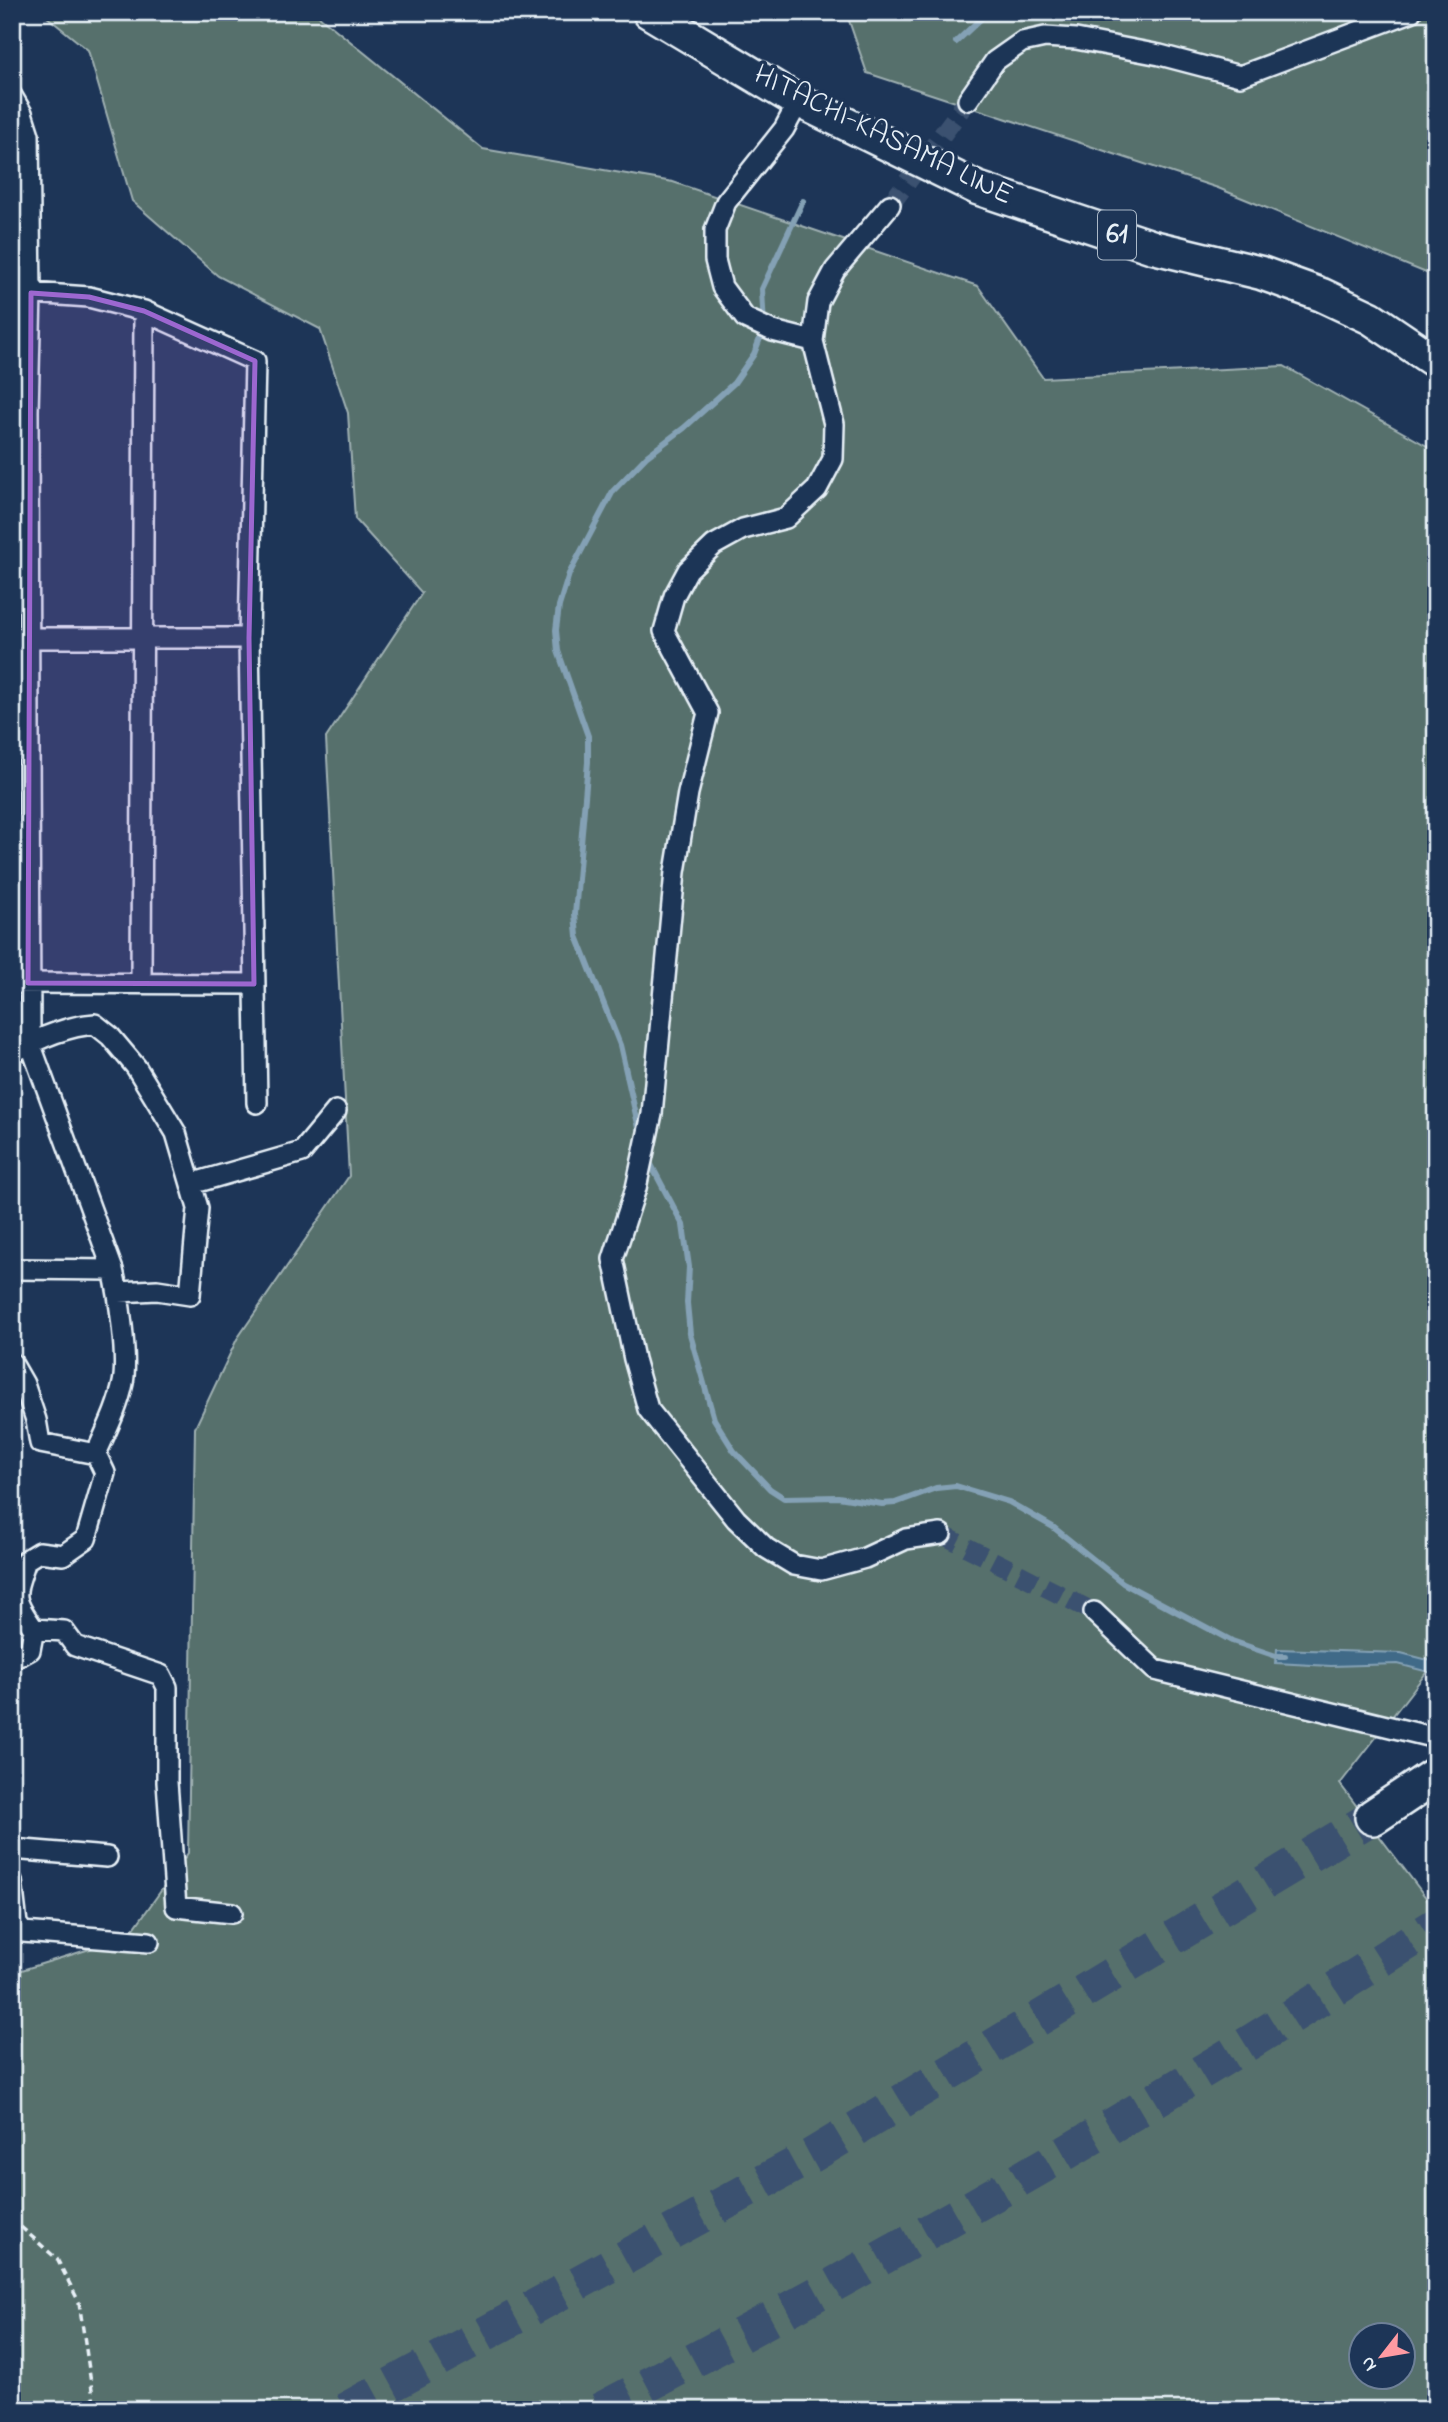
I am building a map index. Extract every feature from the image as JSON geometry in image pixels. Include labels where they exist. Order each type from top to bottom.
[{"type":"highway","points":[[1382,1811],[1436,1775]]},
{"type":"main road","name":"HITACHI-KASAMA LINE","points":[[649,12],[799,101],[977,188],[1153,247],[1261,273],[1322,295],[1371,318],[1436,362]]},
{"type":"street","points":[[968,100],[995,61],[1023,42],[1045,37],[1076,39],[1160,55],[1240,76],[1411,12]]},
{"type":"street","points":[[12,96],[22,113],[29,135],[20,411],[21,1048],[113,1270],[119,1292],[124,1379],[119,1399],[96,1454],[105,1473],[86,1539],[63,1555],[38,1552],[26,1560],[16,1592],[18,1606],[34,1629],[30,1650],[19,1656],[12,1656]]},
{"type":"street","points":[[799,101],[785,130],[726,202],[715,230],[715,260],[722,287],[745,318],[773,331],[813,341]]},
{"type":"street","points":[[890,205],[835,270],[818,302],[813,341],[834,424],[833,459],[817,489],[786,518],[743,529],[714,545],[688,570],[674,596],[664,631],[708,713],[688,793],[675,872],[652,1114],[636,1188],[613,1259],[634,1359],[648,1409],[736,1519],[765,1548],[794,1565],[821,1570],[865,1558],[906,1539],[941,1534]]},
{"type":"street","points":[[22,293],[89,297],[144,311],[255,361],[249,638],[257,1103]]},
{"type":"street","points":[[141,982],[144,311]]},
{"type":"street","points":[[21,638],[249,638]]},
{"type":"street","points":[[20,983],[254,984]]},
{"type":"street","points":[[21,1048],[88,1024],[95,1024],[110,1036],[135,1067],[177,1133],[198,1208],[190,1295],[158,1290],[119,1292]]},
{"type":"street","points":[[191,1184],[302,1152],[336,1111]]},
{"type":"street","points":[[12,1269],[113,1270]]},
{"type":"street","points":[[12,1363],[18,1385],[36,1420],[40,1443],[96,1454]]},
{"type":"street","points":[[1094,1612],[1155,1670],[1436,1738]]},
{"type":"street","points":[[34,1629],[64,1631],[75,1646],[161,1675],[167,1687],[167,1782],[176,1907],[232,1913]]},
{"type":"street","points":[[12,1849],[107,1857]]},
{"type":"street","points":[[12,1881],[17,1924],[23,1933],[149,1942]]},
{"type":"path","points":[[12,2219],[57,2259],[79,2302],[95,2410]]},
{"type":"highlighted area","points":[[31,293],[89,297],[144,311],[255,361],[249,638],[254,984],[28,983]]},
{"type":"green space","points":[[41,12],[314,12],[483,149],[673,182],[978,286],[1043,378],[1284,366],[1436,451],[1436,1660],[1340,1784],[1436,1911],[1436,2410],[12,2410],[12,1973],[119,1940],[135,1927],[188,1853],[195,1428],[237,1339],[349,1176],[326,738],[422,593],[355,519],[348,413],[320,329],[218,276],[132,201],[88,50]]},
{"type":"green space","points":[[846,12],[1436,12],[1436,277],[1218,188],[867,73]]},
{"type":"water","points":[[1277,1649],[1401,1653],[1436,1662],[1436,1674],[1398,1664],[1331,1666],[1276,1663]]},
{"type":"waterway","points":[[956,42],[988,12]]},
{"type":"waterway","points":[[1192,12],[1217,15],[1253,12]]},
{"type":"waterway","points":[[641,1137],[620,1045],[577,936],[575,914],[588,736],[558,651],[556,630],[559,606],[569,574],[613,491],[647,456],[684,428],[734,383],[754,354],[764,328],[762,289],[803,201]]},
{"type":"waterway","points":[[647,1157],[683,1225],[689,1267],[687,1303],[690,1334],[714,1419],[734,1451],[770,1489],[784,1498],[838,1497],[882,1504],[895,1503],[936,1488],[956,1486],[1009,1502],[1053,1527],[1123,1583],[1232,1641],[1276,1656],[1285,1656]]},
{"type":"tunnel","points":[[890,205],[968,100]]},
{"type":"tunnel","points":[[941,1534],[1094,1612]]},
{"type":"tunnel","points":[[345,2410],[811,2156],[1373,1817]]},
{"type":"tunnel","points":[[600,2410],[754,2328],[1058,2157],[1236,2051],[1436,1925]]}]
